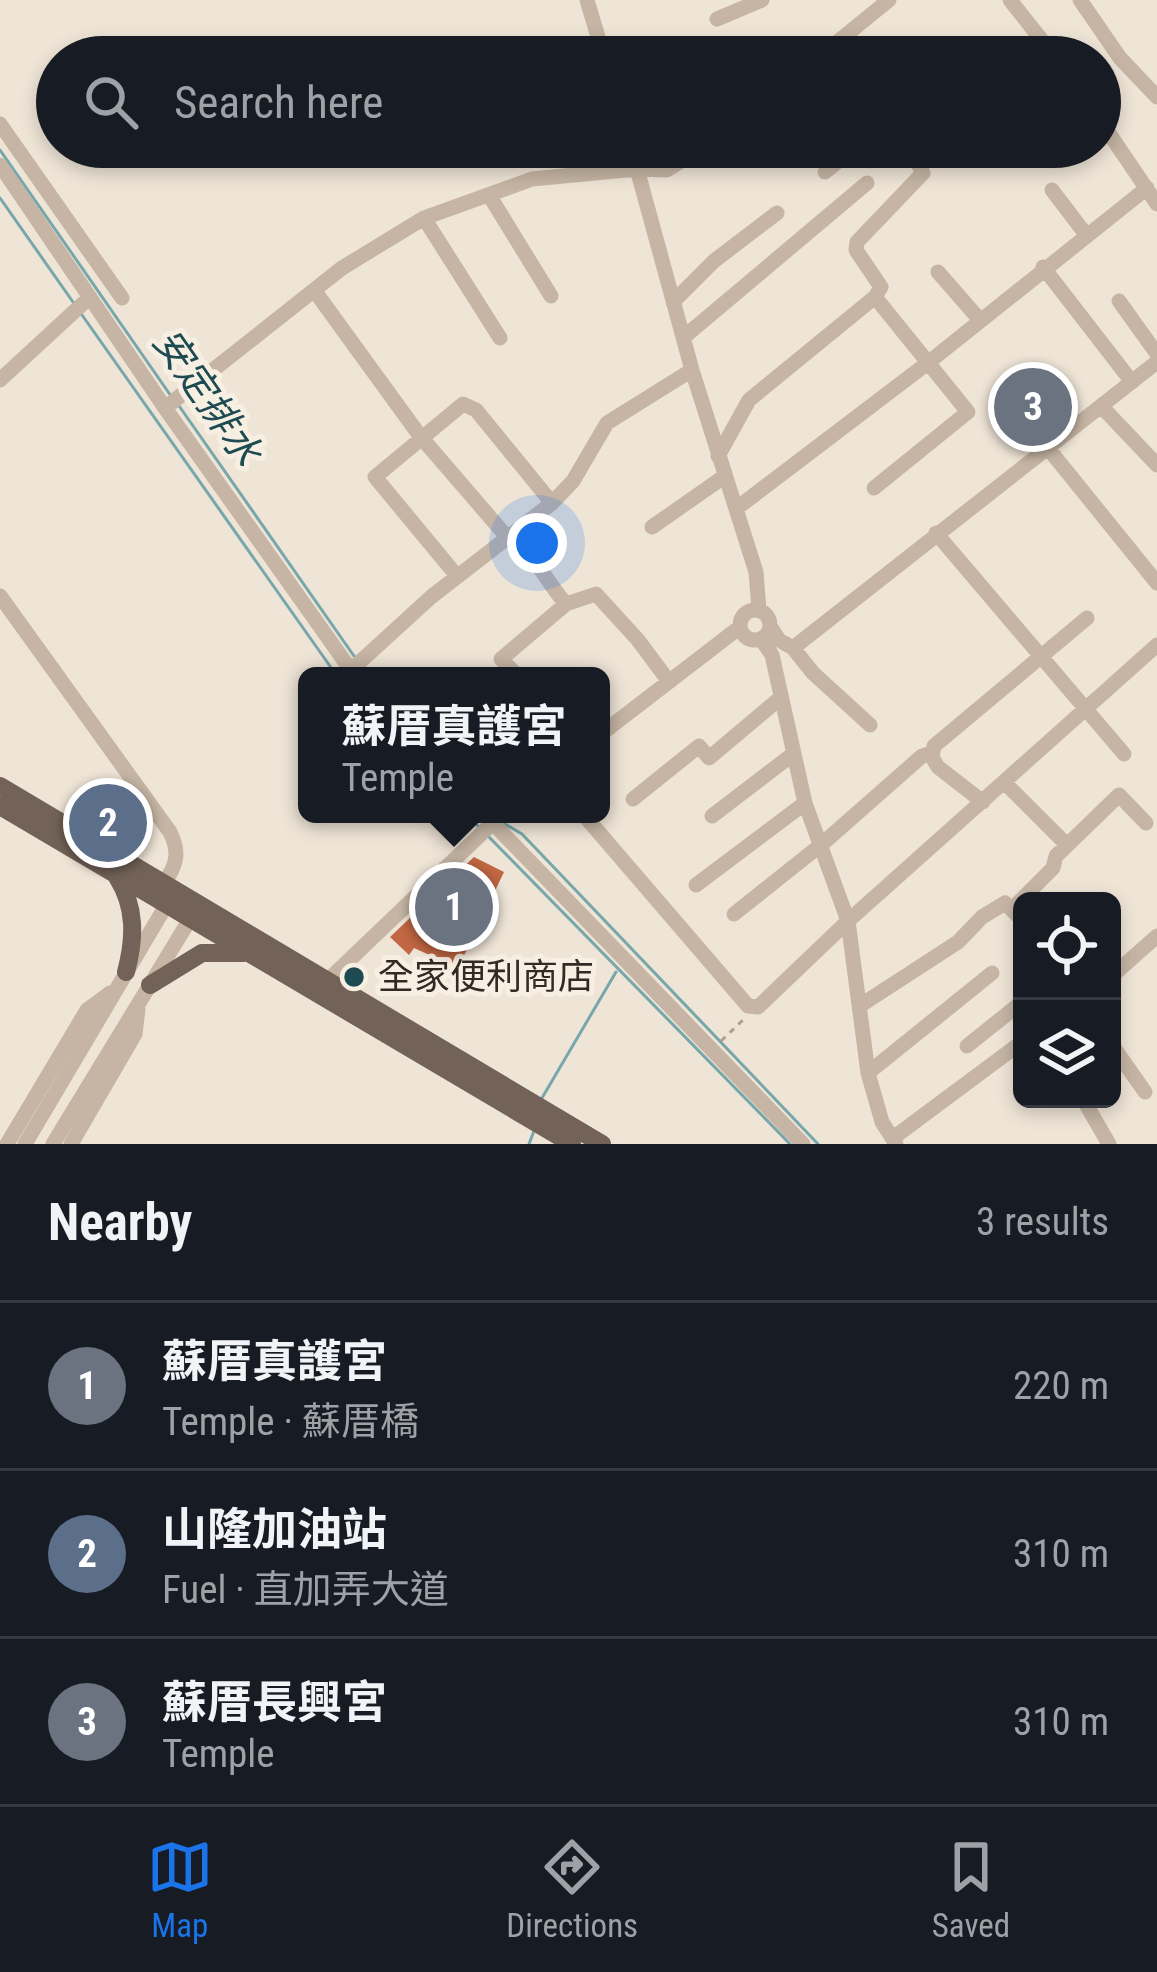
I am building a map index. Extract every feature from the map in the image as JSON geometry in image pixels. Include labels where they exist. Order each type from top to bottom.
[{"type":"main road","points":[[0,786],[169,892],[253,954],[322,986]]},
{"type":"main road","points":[[0,806],[114,873],[169,892]]},
{"type":"main road","points":[[114,873],[132,917],[133,945],[122,980]]},
{"type":"main road","points":[[195,911],[572,1144]]},
{"type":"main road","points":[[150,985],[202,953],[253,954]]},
{"type":"main road","points":[[544,1129],[602,1144]]},
{"type":"street","points":[[587,0],[598,36]]},
{"type":"street","points":[[717,20],[762,0]]},
{"type":"street","points":[[850,36],[889,0]]},
{"type":"street","points":[[1010,0],[1038,36]]},
{"type":"street","points":[[1080,0],[1105,36]]},
{"type":"street","points":[[1121,59],[1157,97]]},
{"type":"street","points":[[0,124],[122,298]]},
{"type":"street","points":[[1121,150],[1157,204]]},
{"type":"street","points":[[0,165],[348,667]]},
{"type":"street","points":[[165,408],[314,290],[424,218],[532,179],[670,168]]},
{"type":"street","points":[[825,172],[830,168]]},
{"type":"street","points":[[718,456],[749,400],[875,297],[881,287],[856,250],[857,242],[923,173],[921,168]]},
{"type":"street","points":[[637,169],[692,370],[756,572],[759,610],[767,616],[765,633],[805,802],[848,921],[868,1073],[882,1122],[894,1141],[1013,1049]]},
{"type":"street","points":[[684,337],[867,183]]},
{"type":"street","points":[[736,508],[1147,188]]},
{"type":"street","points":[[1052,190],[1087,236]]},
{"type":"street","points":[[489,195],[551,296]]},
{"type":"street","points":[[674,302],[714,261],[777,213]]},
{"type":"street","points":[[424,218],[500,338]]},
{"type":"street","points":[[79,282],[101,266]]},
{"type":"street","points":[[1043,267],[1132,382]]},
{"type":"street","points":[[938,272],[979,319]]},
{"type":"street","points":[[314,290],[420,436],[507,537],[518,541],[566,604]]},
{"type":"street","points":[[0,380],[90,297]]},
{"type":"street","points":[[874,488],[968,412],[875,297]]},
{"type":"street","points":[[793,648],[1157,358],[1119,301]]},
{"type":"street","points":[[358,667],[457,576],[552,503],[573,481],[607,423],[692,370]]},
{"type":"street","points":[[457,576],[375,476],[420,436],[463,404],[476,410],[552,503]]},
{"type":"street","points":[[1101,406],[1157,465]]},
{"type":"street","points":[[1047,447],[1157,583]]},
{"type":"street","points":[[652,527],[725,476]]},
{"type":"street","points":[[936,533],[1124,754]]},
{"type":"street","points":[[509,667],[501,659],[566,604],[596,594],[667,680]]},
{"type":"street","points":[[0,596],[176,844],[169,892],[122,980],[12,1141]]},
{"type":"street","points":[[610,727],[740,627],[745,613],[759,610]]},
{"type":"street","points":[[734,914],[1087,618]]},
{"type":"street","points":[[740,627],[747,638],[765,633],[793,648],[870,725]]},
{"type":"street","points":[[591,823],[748,1006],[758,1007],[1085,710],[1150,664],[1157,645]]},
{"type":"street","points":[[633,799],[699,746],[709,758],[779,699]]},
{"type":"street","points":[[931,753],[938,767],[983,802]]},
{"type":"street","points":[[712,816],[793,754]]},
{"type":"street","points":[[1004,782],[1067,845]]},
{"type":"street","points":[[1035,892],[1053,868],[1055,856],[1119,795],[1146,824]]},
{"type":"street","points":[[696,885],[805,802]]},
{"type":"street","points":[[322,986],[488,823]]},
{"type":"street","points":[[490,823],[802,1144]]},
{"type":"street","points":[[861,1005],[958,942],[982,917],[1005,903],[1013,911]]},
{"type":"street","points":[[53,1144],[195,911]]},
{"type":"street","points":[[1121,968],[1157,936]]},
{"type":"street","points":[[868,1073],[992,973]]},
{"type":"street","points":[[70,1144],[135,1034],[139,1004]]},
{"type":"street","points":[[967,1046],[1013,1009]]},
{"type":"street","points":[[1121,1058],[1145,1092]]},
{"type":"street","points":[[1088,1108],[1109,1144]]},
{"type":"path","points":[[724,1038],[749,1014],[748,1006]]},
{"type":"building","points":[[474,857],[504,872],[458,968],[414,948],[409,955],[390,937]]},
{"type":"waterway","name":"安定排水","points":[[0,150],[171,396]]},
{"type":"waterway","points":[[0,198],[73,302]]},
{"type":"waterway","points":[[82,315],[331,667]]},
{"type":"waterway","name":"安定排水","points":[[177,403],[354,656]]},
{"type":"waterway","points":[[475,823],[478,826]]},
{"type":"waterway","name":"安定排水","points":[[505,824],[522,834],[818,1144]]},
{"type":"waterway","points":[[489,837],[790,1144]]},
{"type":"waterway","points":[[542,1098],[616,972]]},
{"type":"waterway","points":[[529,1144],[534,1131]]},
{"type":"place","name":"蘇厝長興宮","points":[[1033,407]]},
{"type":"place","name":"山隆加油站","points":[[108,823]]},
{"type":"place","name":"蘇厝真護宮","points":[[454,907]]},
{"type":"place","name":"全家便利商店","points":[[354,977]]}]
